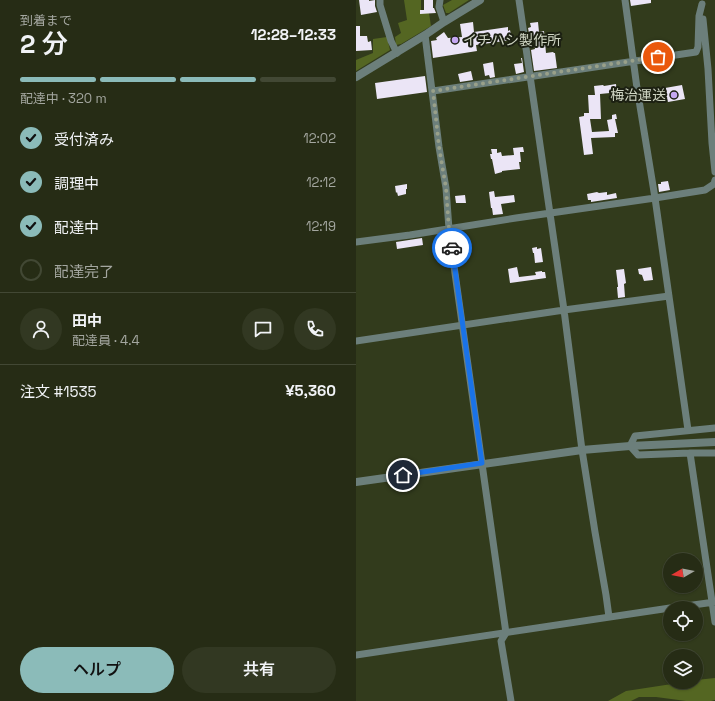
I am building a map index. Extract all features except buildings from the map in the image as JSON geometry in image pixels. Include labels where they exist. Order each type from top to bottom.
[{"type":"street","points":[[380,0],[380,5],[391,41],[397,53]]},
{"type":"street","points":[[440,0],[439,6],[444,22]]},
{"type":"street","points":[[356,76],[397,53],[480,0]]},
{"type":"street","points":[[519,0],[564,310],[582,450],[594,532],[609,617]]},
{"type":"street","points":[[625,0],[688,430]]},
{"type":"street","points":[[433,91],[696,52],[698,47],[701,2]]},
{"type":"street","points":[[701,2],[709,80],[715,172]]},
{"type":"street","points":[[425,35],[439,147],[446,188],[449,229],[462,326],[506,633],[501,641],[511,701]]},
{"type":"street","points":[[709,80],[715,116]]},
{"type":"street","points":[[356,242],[705,190],[714,184],[715,180]]},
{"type":"street","points":[[356,341],[669,296]]},
{"type":"street","points":[[630,446],[635,436],[715,428]]},
{"type":"street","points":[[356,482],[582,450],[715,442]]},
{"type":"street","points":[[630,446],[638,455],[715,453]]},
{"type":"street","points":[[690,453],[714,602],[715,622]]},
{"type":"street","points":[[703,604],[714,602]]},
{"type":"street","points":[[356,654],[663,609]]},
{"type":"green space","points":[[404,0],[421,0],[421,13],[429,13],[431,26],[401,44],[396,45],[395,37],[401,33],[398,23],[407,20]]},
{"type":"green space","points":[[452,0],[469,0],[449,13],[446,13],[443,5]]},
{"type":"green space","points":[[387,37],[390,50],[356,71],[356,60],[373,53],[373,39]]},
{"type":"green space","points":[[715,678],[715,700],[686,701],[656,697],[639,697],[631,701],[608,701],[626,691],[663,685],[663,689],[703,689],[703,679]]},
{"type":"way so far","points":[[452,248],[446,188],[439,147],[433,91],[658,57]]},
{"type":"place","name":"イチハシ製作所","points":[[455,40]]},
{"type":"place","name":"梅治運送","points":[[674,95]]},
{"type":"route","points":[[403,475],[482,463],[452,248]]}]
